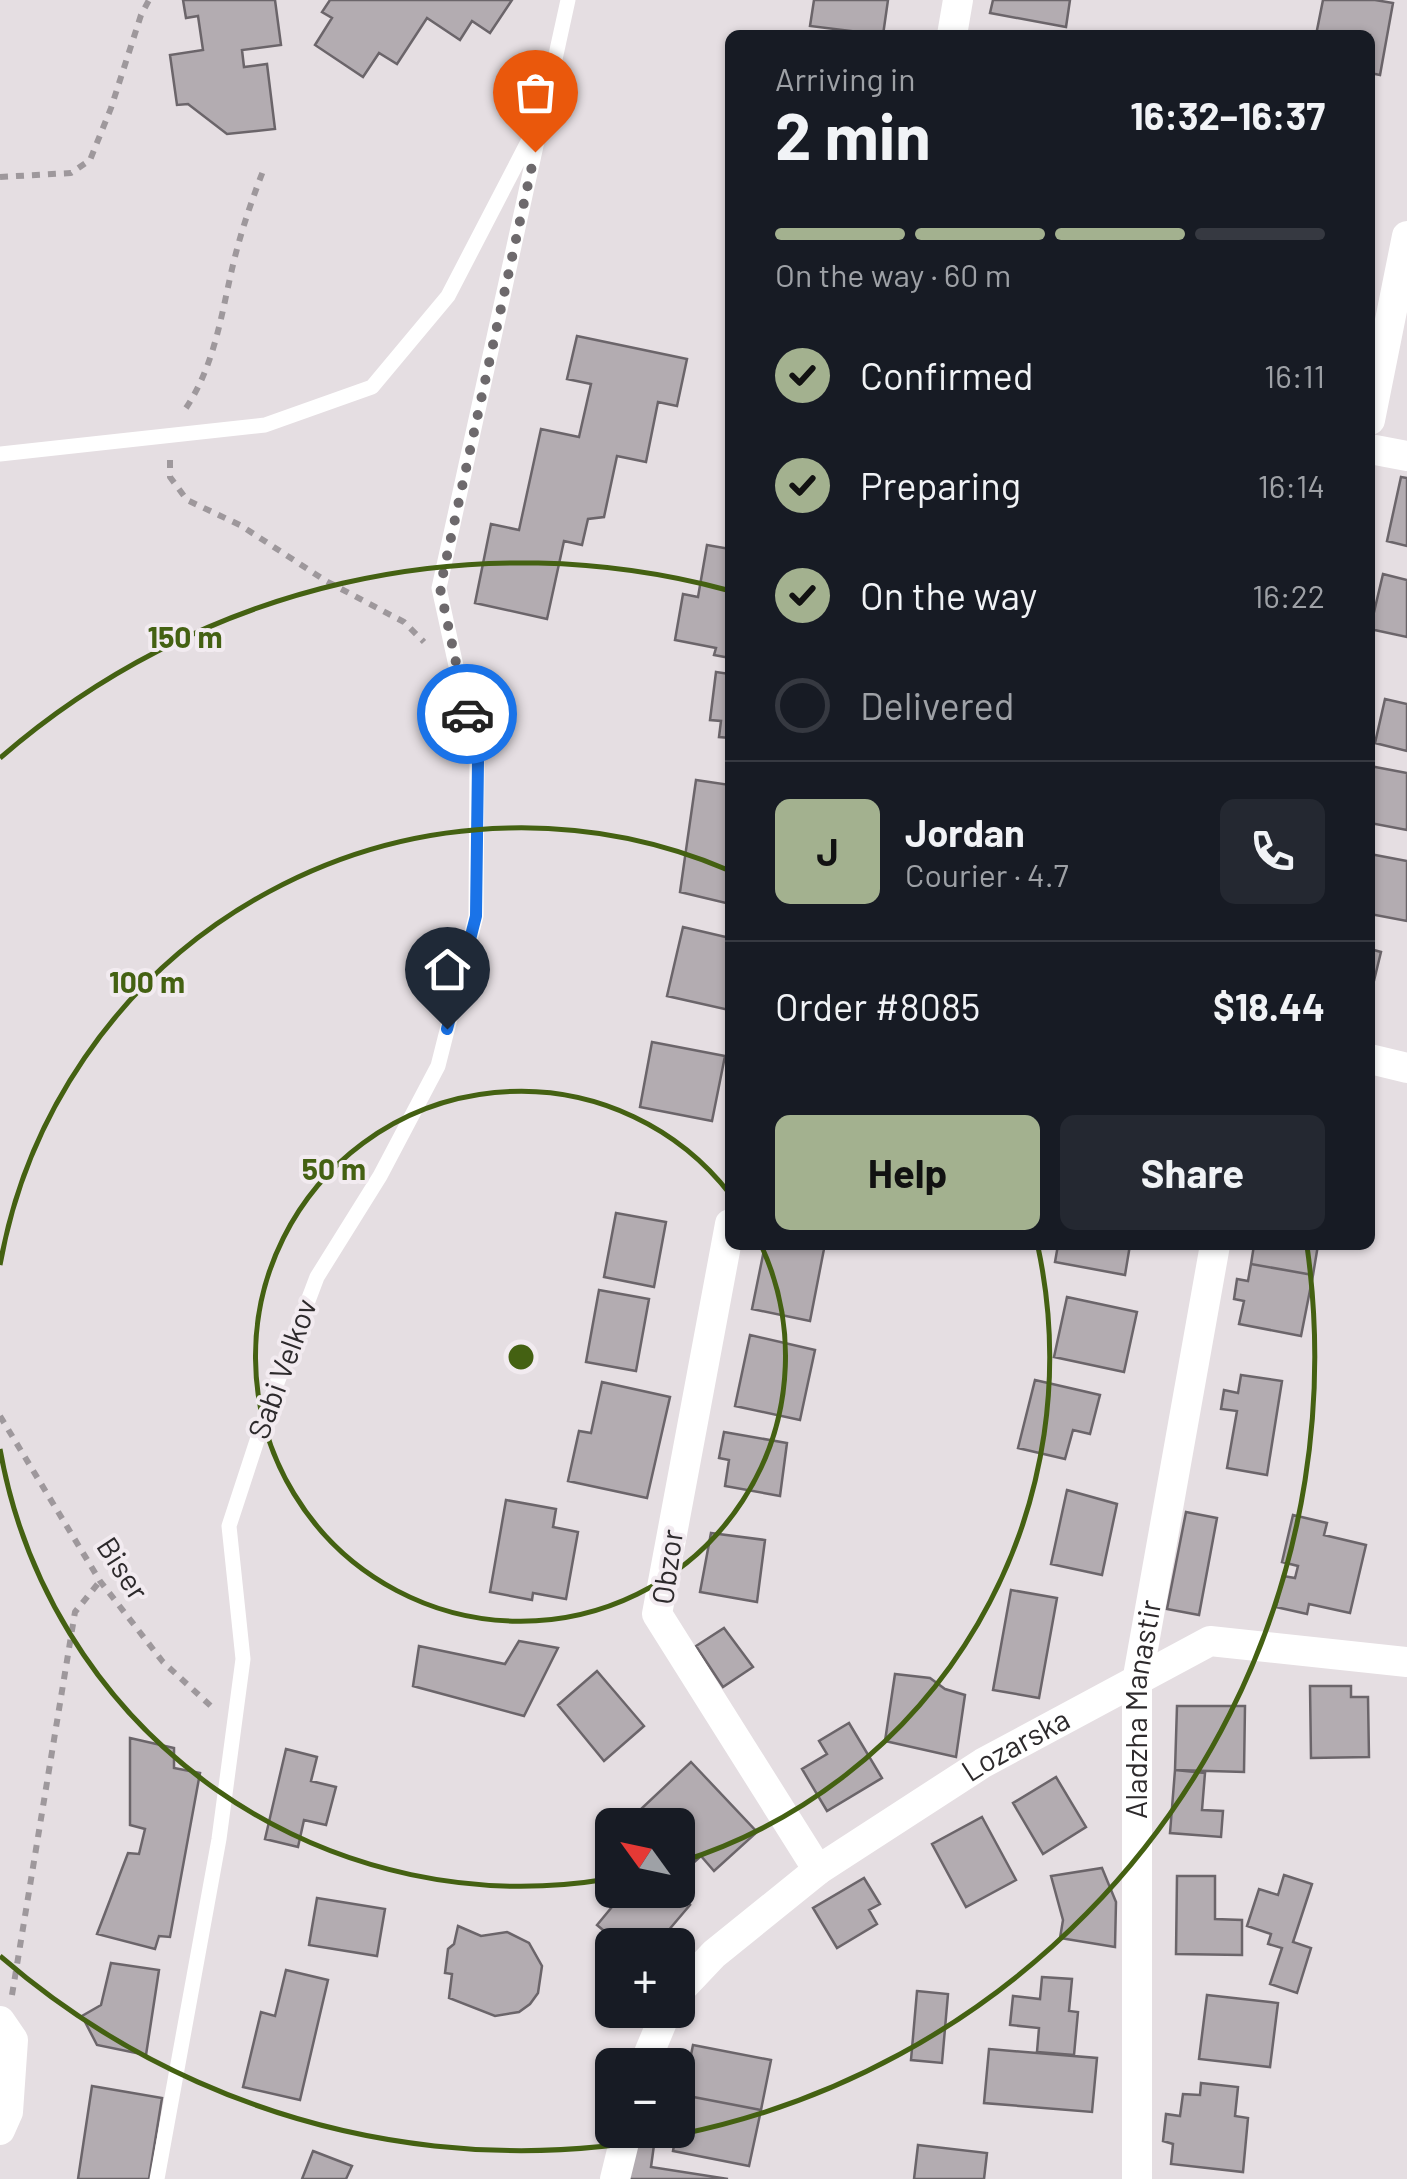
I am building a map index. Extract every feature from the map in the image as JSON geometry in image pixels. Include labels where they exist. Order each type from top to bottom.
[{"type":"street","points":[[953,30],[958,0]]},
{"type":"street","points":[[1375,395],[1407,236]]},
{"type":"street","points":[[1375,450],[1407,456]]},
{"type":"street","points":[[1375,1060],[1407,1068]]},
{"type":"street","name":"Obzor","points":[[725,1250],[657,1614],[818,1870]]},
{"type":"street","name":"Aladzha Manastir","points":[[1137,2179],[1137,1682],[1214,1250]]},
{"type":"street","name":"Lozarska","points":[[695,1974],[714,1954],[818,1870],[983,1763],[1210,1641],[1407,1662]]},
{"type":"street","points":[[0,2130],[8,2112],[12,2040],[3,2014]]},
{"type":"street","points":[[615,2179],[623,2148]]},
{"type":"lane","points":[[0,454],[265,424],[372,387],[448,296],[543,113],[568,0]]},
{"type":"lane","name":"Sabi Velkov","points":[[156,2179],[220,1838],[243,1658],[229,1526],[269,1404],[317,1278],[380,1176],[438,1066],[476,916],[478,762],[440,588],[543,113]]},
{"type":"path","points":[[0,177],[71,173],[90,160],[149,0]]},
{"type":"path","name":"Biser","points":[[0,1416],[100,1581],[164,1662],[234,1726]]},
{"type":"path","points":[[3,2014],[12,1995],[75,1612],[100,1581]]},
{"type":"building","points":[[183,0],[275,0],[281,45],[242,50],[244,67],[267,64],[275,129],[227,134],[188,104],[177,105],[170,55],[203,50],[198,16],[186,18]]},
{"type":"building","points":[[330,0],[512,0],[490,33],[472,21],[460,40],[427,18],[397,64],[379,53],[363,77],[315,45],[332,18],[322,12]]},
{"type":"building","points":[[814,0],[888,0],[884,30],[810,26]]},
{"type":"building","points":[[993,0],[1070,0],[1066,27],[990,13]]},
{"type":"building","points":[[1323,0],[1393,3],[1380,75],[1375,74],[1375,30],[1317,30]]},
{"type":"building","points":[[577,336],[687,359],[677,406],[658,402],[646,462],[617,456],[604,517],[588,519],[582,545],[564,541],[547,619],[475,603],[491,524],[519,530],[541,429],[579,437],[591,384],[567,379]]},
{"type":"building","points":[[1401,477],[1407,478],[1407,546],[1387,541]]},
{"type":"building","points":[[707,545],[725,548],[725,657],[714,655],[716,648],[675,640],[683,594],[698,597]]},
{"type":"building","points":[[1383,574],[1407,580],[1407,637],[1375,630],[1375,608]]},
{"type":"building","points":[[716,672],[725,673],[725,738],[719,737],[721,721],[710,720]]},
{"type":"building","points":[[1385,699],[1407,704],[1407,751],[1375,743]]},
{"type":"building","points":[[1375,767],[1407,773],[1407,830],[1375,824]]},
{"type":"building","points":[[696,780],[725,784],[725,903],[680,892]]},
{"type":"building","points":[[1375,855],[1407,861],[1407,921],[1375,915]]},
{"type":"building","points":[[683,927],[725,937],[725,1009],[667,996]]},
{"type":"building","points":[[1375,950],[1381,952],[1375,977]]},
{"type":"building","points":[[652,1042],[725,1056],[712,1121],[640,1107]]},
{"type":"building","points":[[616,1213],[666,1222],[654,1287],[604,1277]]},
{"type":"building","points":[[764,1250],[824,1250],[810,1321],[752,1309]]},
{"type":"building","points":[[1057,1250],[1129,1250],[1125,1275],[1055,1262]]},
{"type":"building","points":[[1253,1250],[1317,1250],[1313,1275],[1251,1264]]},
{"type":"building","points":[[1251,1264],[1313,1275],[1301,1336],[1239,1324],[1244,1301],[1234,1299],[1237,1279],[1248,1281]]},
{"type":"building","points":[[599,1290],[649,1299],[636,1371],[586,1362]]},
{"type":"building","points":[[1067,1297],[1137,1312],[1124,1372],[1054,1357]]},
{"type":"building","points":[[750,1335],[815,1350],[800,1420],[735,1406]]},
{"type":"building","points":[[1241,1375],[1282,1381],[1267,1475],[1227,1468],[1237,1411],[1221,1409],[1224,1390],[1238,1393]]},
{"type":"building","points":[[1035,1380],[1100,1395],[1090,1434],[1073,1430],[1065,1459],[1018,1448]]},
{"type":"building","points":[[602,1382],[670,1397],[647,1498],[568,1481],[579,1431],[591,1433]]},
{"type":"building","points":[[724,1432],[787,1443],[780,1496],[725,1486],[729,1460],[719,1458]]},
{"type":"building","points":[[1067,1490],[1117,1504],[1102,1575],[1051,1564]]},
{"type":"building","points":[[506,1500],[556,1509],[553,1527],[578,1532],[566,1599],[533,1593],[532,1600],[490,1592]]},
{"type":"building","points":[[1186,1512],[1217,1518],[1199,1615],[1167,1609]]},
{"type":"building","points":[[1293,1515],[1327,1523],[1324,1535],[1366,1545],[1350,1613],[1309,1604],[1307,1614],[1276,1607],[1283,1576],[1295,1578],[1298,1566],[1282,1562]]},
{"type":"building","points":[[711,1533],[765,1540],[757,1602],[700,1592]]},
{"type":"building","points":[[1011,1590],[1057,1598],[1039,1698],[993,1690]]},
{"type":"building","points":[[724,1628],[753,1667],[723,1687],[696,1646]]},
{"type":"building","points":[[519,1641],[558,1648],[524,1716],[413,1686],[419,1646],[505,1664]]},
{"type":"building","points":[[597,1671],[644,1726],[604,1761],[558,1705]]},
{"type":"building","points":[[895,1674],[930,1678],[945,1689],[965,1695],[956,1757],[885,1741]]},
{"type":"building","points":[[1310,1686],[1351,1686],[1351,1697],[1368,1697],[1369,1757],[1311,1758]]},
{"type":"building","points":[[1177,1706],[1245,1706],[1244,1772],[1175,1770]]},
{"type":"building","points":[[849,1723],[882,1778],[827,1811],[802,1769],[827,1754],[819,1741]]},
{"type":"building","points":[[130,1738],[174,1748],[174,1768],[200,1773],[170,1937],[159,1936],[155,1949],[97,1934],[128,1853],[139,1854],[145,1829],[130,1825]]},
{"type":"building","points":[[286,1749],[317,1757],[311,1781],[336,1787],[326,1825],[304,1820],[298,1847],[265,1839]]},
{"type":"building","points":[[691,1762],[757,1832],[714,1871],[701,1856],[695,1861],[695,1808],[642,1808]]},
{"type":"building","points":[[1175,1770],[1205,1773],[1202,1810],[1223,1811],[1221,1837],[1170,1833]]},
{"type":"building","points":[[1056,1777],[1086,1827],[1043,1854],[1013,1803]]},
{"type":"building","points":[[982,1817],[1016,1880],[966,1907],[932,1844]]},
{"type":"building","points":[[1102,1868],[1116,1902],[1115,1947],[1060,1938],[1063,1920],[1051,1876]]},
{"type":"building","points":[[1284,1875],[1312,1884],[1293,1942],[1311,1948],[1297,1993],[1270,1984],[1282,1948],[1268,1944],[1271,1934],[1247,1926],[1259,1889],[1278,1895]]},
{"type":"building","points":[[1177,1876],[1215,1876],[1215,1919],[1242,1920],[1242,1955],[1176,1954]]},
{"type":"building","points":[[864,1878],[880,1904],[869,1910],[877,1924],[837,1948],[813,1908]]},
{"type":"building","points":[[317,1898],[385,1909],[377,1956],[309,1945]]},
{"type":"building","points":[[611,1908],[687,1908],[670,1928],[597,1925]]},
{"type":"building","points":[[458,1926],[481,1936],[507,1932],[529,1943],[542,1966],[538,1993],[530,2004],[519,2012],[495,2016],[449,1998],[452,1974],[445,1973],[448,1949],[454,1944]]},
{"type":"building","points":[[111,1963],[159,1970],[146,2055],[97,2045],[82,2016],[101,2005]]},
{"type":"building","points":[[286,1970],[328,1980],[300,2100],[243,2087],[261,2012],[275,2016]]},
{"type":"building","points":[[1042,1977],[1072,1979],[1069,2011],[1078,2012],[1074,2055],[1037,2052],[1039,2028],[1010,2025],[1013,1996],[1040,1999]]},
{"type":"building","points":[[917,1991],[948,1994],[942,2063],[911,2060]]},
{"type":"building","points":[[1207,1995],[1278,2003],[1270,2067],[1199,2059]]},
{"type":"building","points":[[693,2045],[771,2060],[761,2110],[695,2097]]},
{"type":"building","points":[[989,2049],[1097,2058],[1092,2112],[984,2103]]},
{"type":"building","points":[[1201,2083],[1238,2087],[1235,2116],[1248,2118],[1243,2172],[1171,2164],[1173,2144],[1163,2141],[1166,2114],[1180,2116],[1183,2094],[1200,2095]]},
{"type":"building","points":[[92,2086],[162,2098],[149,2179],[78,2179]]},
{"type":"building","points":[[695,2097],[761,2110],[749,2166],[673,2151],[695,2148]]},
{"type":"building","points":[[918,2145],[987,2153],[984,2179],[914,2179]]},
{"type":"building","points":[[634,2148],[654,2148],[651,2167],[728,2179],[629,2179]]},
{"type":"building","points":[[313,2151],[352,2166],[346,2179],[302,2179]]},
{"type":"way so far","points":[[467,714],[440,588],[535,152]]},
{"type":"route","points":[[447,1029],[476,916],[478,762],[467,714]]}]
